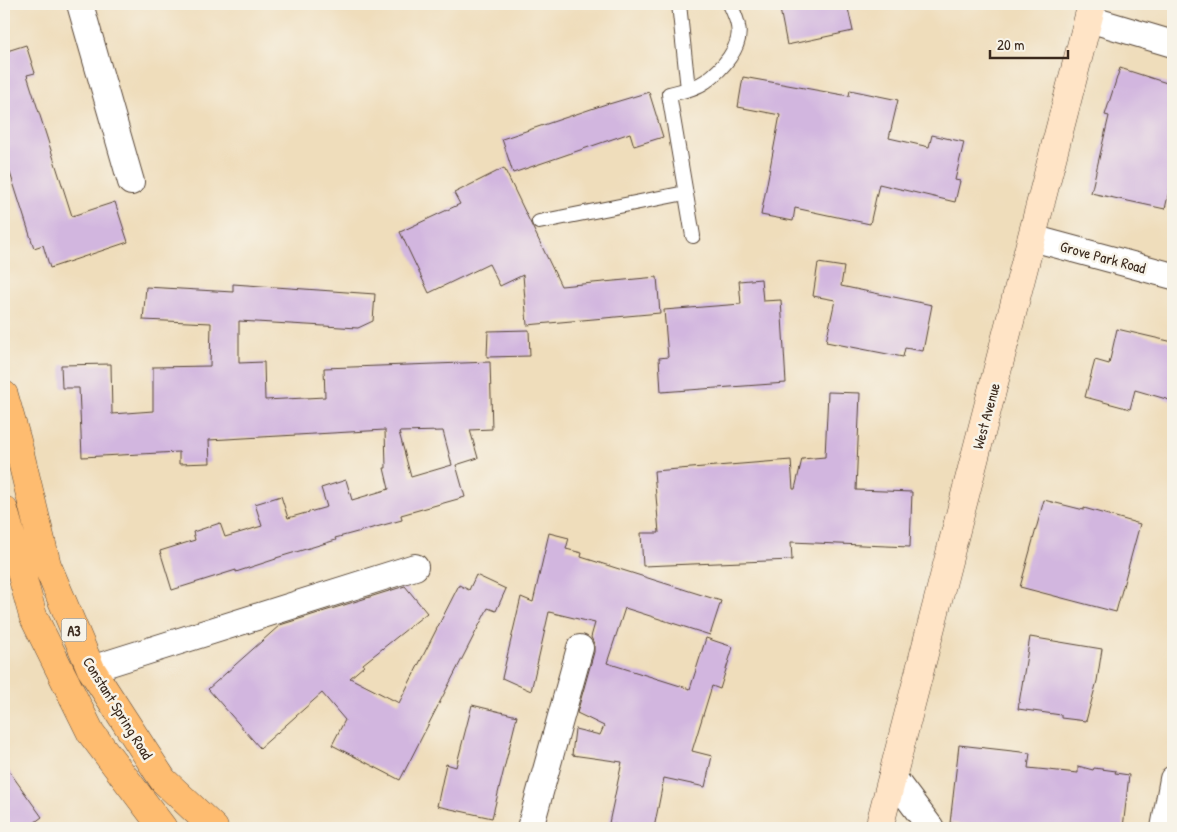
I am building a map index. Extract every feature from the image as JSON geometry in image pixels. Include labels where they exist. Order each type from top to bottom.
[{"type":"main road","name":"Constant Spring Road","points":[[4,395],[47,565],[91,669],[163,780],[214,828]]},
{"type":"main road","name":"Constant Spring Road","points":[[4,510],[33,616],[91,733],[163,828]]},
{"type":"street","points":[[80,4],[131,182]]},
{"type":"street","points":[[1091,11],[1173,44]]},
{"type":"street","name":"West Avenue","points":[[879,828],[1091,11]]},
{"type":"street","name":"Grove Park Road","points":[[1032,238],[1173,276]]},
{"type":"street","points":[[91,669],[414,567]]},
{"type":"street","points":[[530,828],[580,648]]},
{"type":"street","points":[[892,776],[931,828]]},
{"type":"street","points":[[1164,828],[1173,778]]},
{"type":"lane","points":[[679,4],[688,89]]},
{"type":"lane","points":[[693,236],[669,94],[705,82],[726,62],[736,46],[739,28],[730,4]]},
{"type":"lane","points":[[539,222],[685,193]]},
{"type":"building","points":[[779,4],[807,4],[808,9],[830,4],[847,4],[853,31],[787,45]]},
{"type":"building","points":[[26,45],[35,73],[27,75],[72,216],[115,202],[128,242],[50,268],[43,245],[34,248],[4,154],[4,52]]},
{"type":"building","points":[[1120,68],[1173,85],[1173,173],[1165,209],[1091,193],[1109,116],[1105,115]]},
{"type":"building","points":[[743,77],[849,96],[850,90],[898,100],[889,138],[929,147],[932,135],[964,142],[955,180],[960,181],[955,202],[879,184],[870,224],[795,208],[793,221],[761,215],[780,115],[738,107]]},
{"type":"building","points":[[649,92],[663,137],[634,146],[630,133],[513,173],[502,139],[609,103]]},
{"type":"building","points":[[504,168],[561,286],[657,277],[660,313],[527,325],[523,275],[500,286],[489,264],[429,293],[400,232],[460,204],[454,193]]},
{"type":"building","points":[[818,263],[844,267],[841,286],[932,305],[923,351],[905,348],[903,357],[826,342],[835,300],[813,296]]},
{"type":"building","points":[[761,279],[763,301],[781,300],[786,383],[661,392],[659,358],[668,357],[664,310],[741,304],[739,281]]},
{"type":"building","points":[[233,284],[375,294],[373,321],[358,328],[239,321],[239,363],[264,362],[265,400],[325,397],[324,368],[490,362],[492,429],[470,430],[478,458],[456,465],[465,497],[401,515],[402,520],[335,538],[336,540],[236,572],[236,570],[172,590],[160,551],[195,540],[193,532],[220,523],[225,537],[262,526],[255,504],[281,496],[288,518],[327,507],[321,488],[346,480],[352,500],[389,489],[384,468],[386,468],[385,430],[209,440],[210,463],[179,464],[179,452],[82,457],[79,388],[62,388],[61,365],[111,364],[112,414],[153,411],[153,367],[210,366],[211,323],[143,320],[146,287],[233,292]],"holes":[[[443,431],[452,465],[411,477],[399,432]]]},
{"type":"building","points":[[1117,329],[1173,342],[1173,401],[1135,390],[1130,409],[1085,397],[1095,360],[1109,364]]},
{"type":"building","points":[[529,330],[530,356],[487,357],[488,331]]},
{"type":"building","points":[[828,392],[860,393],[856,490],[912,492],[910,547],[791,542],[792,560],[643,566],[641,533],[659,533],[654,471],[791,460],[793,489],[795,489],[802,459],[825,457]]},
{"type":"building","points":[[1044,500],[1084,510],[1084,508],[1140,524],[1116,612],[1020,587]]},
{"type":"building","points":[[549,533],[569,538],[566,549],[582,553],[581,557],[721,601],[710,635],[625,608],[607,663],[690,689],[706,638],[733,647],[720,689],[712,686],[692,751],[712,756],[705,787],[664,778],[654,828],[632,828],[609,823],[622,762],[572,755],[575,729],[600,735],[604,726],[577,713],[594,652],[594,644],[591,637],[595,623],[549,612],[531,691],[502,678],[521,597],[533,602]]},
{"type":"building","points":[[476,575],[506,589],[496,611],[488,608],[400,780],[332,745],[345,720],[322,693],[260,748],[208,689],[280,625],[405,586],[427,613],[363,664],[364,666],[350,678],[399,703],[459,585],[469,590]]},
{"type":"building","points":[[1030,637],[1102,649],[1097,681],[1086,721],[1061,718],[1061,715],[1018,709]]},
{"type":"building","points":[[472,705],[517,716],[492,818],[437,806],[446,764],[456,767]]},
{"type":"building","points":[[959,745],[1030,753],[1028,768],[1078,773],[1078,766],[1093,770],[1094,768],[1116,771],[1115,773],[1129,775],[1123,828],[998,828],[950,823]]},
{"type":"building","points":[[4,764],[42,817],[27,828],[4,828]]}]
